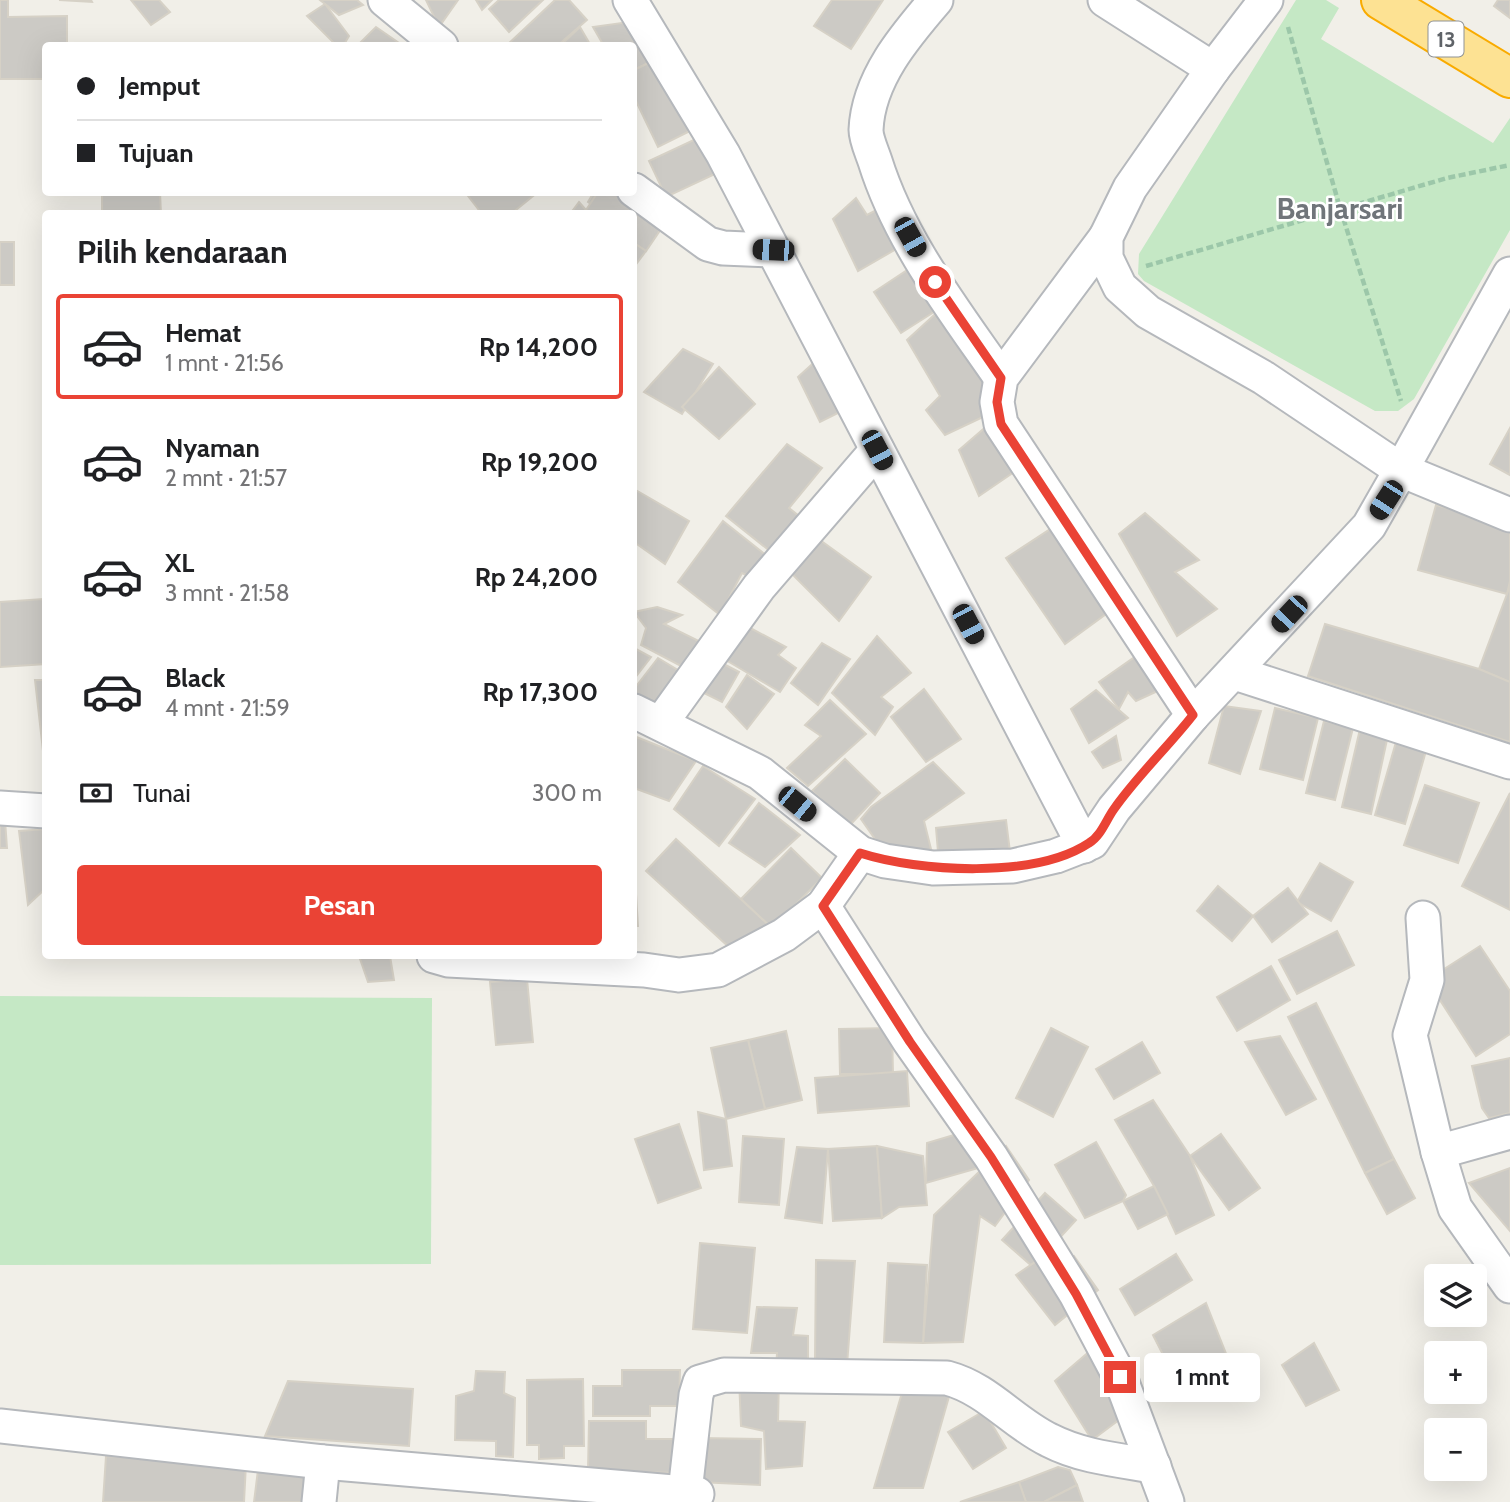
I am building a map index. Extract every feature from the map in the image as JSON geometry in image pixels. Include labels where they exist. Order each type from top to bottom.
[{"type":"highway","name":"13","points":[[1381,0],[1510,78]]},
{"type":"street","points":[[385,0],[436,42]]},
{"type":"street","points":[[630,0],[723,154],[1084,846]]},
{"type":"street","points":[[936,0],[902,40],[887,64],[876,91],[866,131],[885,193],[935,282],[1001,378]]},
{"type":"street","points":[[1105,0],[1213,69]]},
{"type":"street","points":[[1193,715],[1001,424],[997,402],[1001,378],[1106,237],[1130,188],[1213,69],[1266,0]]},
{"type":"street","points":[[637,192],[708,244],[723,248],[773,250]]},
{"type":"street","points":[[1106,237],[1106,258],[1120,287],[1148,312],[1510,515]]},
{"type":"street","points":[[877,450],[647,717],[760,773],[860,853],[885,861],[933,868],[1013,866],[1092,842],[1114,809],[1193,715],[1370,526],[1510,274]]},
{"type":"street","points":[[1235,673],[1510,762]]},
{"type":"street","points":[[0,808],[42,811]]},
{"type":"street","points":[[444,959],[645,970],[679,975],[718,970],[784,935],[823,906],[860,853]]},
{"type":"street","points":[[823,906],[910,1042],[991,1157],[1076,1294],[1120,1377],[1167,1502]]},
{"type":"street","points":[[1423,918],[1427,980],[1410,1035],[1438,1152],[1455,1208],[1510,1286]]},
{"type":"street","points":[[1438,1152],[1510,1132]]},
{"type":"street","points":[[0,1426],[614,1494],[691,1493],[696,1395],[700,1382],[724,1375],[947,1378],[966,1384],[990,1397],[1046,1439],[1074,1452],[1154,1466]]},
{"type":"street","points":[[318,1502],[323,1461]]},
{"type":"path","points":[[1287,26],[1408,457]]},
{"type":"path","points":[[1114,275],[1340,208],[1484,168],[1510,164]]},
{"type":"green space","points":[[1296,0],[1326,0],[1339,8],[1321,39],[1493,143],[1510,118],[1510,230],[1414,399],[1398,411],[1375,411],[1144,281],[1138,274],[1139,254]]},
{"type":"green space","points":[[0,996],[432,998],[431,1264],[0,1265]]},
{"type":"building","points":[[0,0],[8,0],[8,17],[67,16],[67,42],[42,42],[42,79],[0,79]]},
{"type":"building","points":[[59,0],[91,0],[92,2]]},
{"type":"building","points":[[131,0],[159,0],[170,12],[151,25]]},
{"type":"building","points":[[320,0],[357,0],[363,5],[339,15]]},
{"type":"building","points":[[426,0],[458,0],[439,27]]},
{"type":"building","points":[[476,0],[492,0],[482,10]]},
{"type":"building","points":[[499,0],[543,0],[509,32],[489,9]]},
{"type":"building","points":[[555,0],[569,0],[587,20],[562,42],[510,42]]},
{"type":"building","points":[[832,0],[883,0],[851,49],[814,26]]},
{"type":"building","points":[[1498,0],[1510,0],[1510,18],[1494,6]]},
{"type":"building","points":[[325,4],[349,36],[345,42],[333,42],[307,16]]},
{"type":"building","points":[[643,20],[661,57],[637,69],[637,42],[602,42],[593,27]]},
{"type":"building","points":[[376,27],[398,42],[361,42]]},
{"type":"building","points":[[580,27],[589,42],[564,42]]},
{"type":"building","points":[[661,57],[696,128],[658,147],[637,103],[637,69]]},
{"type":"building","points":[[700,137],[717,173],[666,197],[649,161]]},
{"type":"building","points":[[637,193],[661,204],[639,236],[637,210],[599,210],[588,202],[592,196],[637,196]]},
{"type":"building","points":[[637,193],[674,210],[646,251],[637,245],[637,210],[586,210],[595,196],[637,196]]},
{"type":"building","points":[[102,196],[160,196],[161,210],[102,210]]},
{"type":"building","points":[[468,196],[533,196],[516,210],[479,210]]},
{"type":"building","points":[[856,198],[867,215],[882,207],[905,244],[858,271],[833,219]]},
{"type":"building","points":[[579,202],[586,210],[573,210]]},
{"type":"building","points":[[0,242],[14,242],[14,285],[0,285]]},
{"type":"building","points":[[637,245],[646,251],[637,263]]},
{"type":"building","points":[[918,263],[945,305],[901,333],[874,292]]},
{"type":"building","points":[[945,305],[986,384],[985,416],[945,435],[926,410],[940,396],[907,340]]},
{"type":"building","points":[[683,349],[713,364],[682,414],[644,392]]},
{"type":"building","points":[[821,356],[848,408],[820,422],[798,377]]},
{"type":"building","points":[[719,367],[755,404],[719,439],[682,407]]},
{"type":"building","points":[[988,425],[1020,468],[979,496],[959,450]]},
{"type":"building","points":[[1510,428],[1510,475],[1490,464]]},
{"type":"building","points":[[787,444],[822,468],[789,508],[808,523],[776,556],[726,516]]},
{"type":"building","points":[[637,491],[689,521],[665,564],[637,544]]},
{"type":"building","points":[[1436,505],[1510,525],[1510,581],[1507,594],[1418,570]]},
{"type":"building","points":[[1145,513],[1199,560],[1175,572],[1217,609],[1177,636],[1119,534]]},
{"type":"building","points":[[723,521],[776,563],[757,580],[742,573],[720,615],[678,582]]},
{"type":"building","points":[[1058,524],[1113,609],[1065,644],[1006,558]]},
{"type":"building","points":[[820,540],[871,577],[839,621],[790,572]]},
{"type":"building","points":[[1510,586],[1510,682],[1479,669]]},
{"type":"building","points":[[42,599],[42,664],[0,667],[0,602]]},
{"type":"building","points":[[657,607],[682,615],[664,624],[711,647],[702,677],[641,645],[646,628],[637,616],[637,611]]},
{"type":"building","points":[[741,623],[786,647],[778,655],[796,668],[780,692],[719,656]]},
{"type":"building","points":[[1325,624],[1479,669],[1510,682],[1510,742],[1308,676]]},
{"type":"building","points":[[877,636],[911,673],[881,697],[893,707],[875,735],[832,693]]},
{"type":"building","points":[[822,643],[850,659],[818,705],[791,683]]},
{"type":"building","points":[[637,650],[651,657],[637,675]]},
{"type":"building","points":[[1139,654],[1162,689],[1136,701],[1128,692],[1119,709],[1099,682]]},
{"type":"building","points":[[658,658],[681,672],[658,722],[637,712],[637,685]]},
{"type":"building","points":[[712,658],[739,672],[722,702],[696,689]]},
{"type":"building","points":[[747,675],[774,694],[747,729],[726,707]]},
{"type":"building","points":[[35,680],[42,680],[42,742]]},
{"type":"building","points":[[924,689],[961,739],[926,762],[891,717]]},
{"type":"building","points":[[1096,690],[1128,718],[1089,743],[1071,709]]},
{"type":"building","points":[[830,700],[866,734],[808,786],[787,768],[821,736],[805,725]]},
{"type":"building","points":[[1224,706],[1261,711],[1240,774],[1209,763]]},
{"type":"building","points":[[1275,708],[1318,718],[1303,780],[1260,769]]},
{"type":"building","points":[[1324,721],[1353,728],[1335,800],[1306,793]]},
{"type":"building","points":[[1360,729],[1388,735],[1371,814],[1342,807]]},
{"type":"building","points":[[1116,736],[1121,760],[1103,768],[1092,752]]},
{"type":"building","points":[[637,737],[696,761],[669,801],[637,789]]},
{"type":"building","points":[[1396,742],[1426,751],[1405,824],[1375,815]]},
{"type":"building","points":[[845,759],[880,793],[850,825],[812,791]]},
{"type":"building","points":[[933,762],[964,793],[924,821],[933,857],[882,849],[861,819],[871,807]]},
{"type":"building","points":[[703,766],[755,799],[719,846],[674,809]]},
{"type":"building","points":[[1425,785],[1479,803],[1458,863],[1404,845]]},
{"type":"building","points":[[1510,793],[1510,910],[1462,886]]},
{"type":"building","points":[[759,803],[800,835],[765,867],[729,843]]},
{"type":"building","points":[[0,820],[5,820],[7,848],[0,848]]},
{"type":"building","points":[[1006,820],[1010,852],[939,864],[936,828]]},
{"type":"building","points":[[42,829],[42,892],[28,905],[19,831]]},
{"type":"building","points":[[676,839],[772,928],[743,960],[646,871]]},
{"type":"building","points":[[791,848],[822,878],[772,928],[741,899]]},
{"type":"building","points":[[1320,863],[1353,882],[1331,921],[1297,902]]},
{"type":"building","points":[[1218,886],[1253,916],[1232,941],[1197,911]]},
{"type":"building","points":[[1288,888],[1308,914],[1272,942],[1253,916]]},
{"type":"building","points":[[1337,931],[1354,965],[1297,994],[1279,960]]},
{"type":"building","points":[[1480,946],[1510,991],[1510,1034],[1476,1056],[1427,980]]},
{"type":"building","points":[[360,959],[390,959],[394,980],[368,982]]},
{"type":"building","points":[[1271,966],[1290,1000],[1237,1031],[1217,997]]},
{"type":"building","points":[[527,979],[533,1042],[496,1045],[490,982]]},
{"type":"building","points":[[1316,1003],[1394,1159],[1365,1173],[1288,1017]]},
{"type":"building","points":[[892,1028],[893,1074],[840,1074],[839,1029]]},
{"type":"building","points":[[1051,1028],[1088,1047],[1053,1117],[1016,1098]]},
{"type":"building","points":[[786,1031],[802,1100],[765,1109],[748,1040]]},
{"type":"building","points":[[1280,1036],[1316,1099],[1286,1115],[1245,1042]]},
{"type":"building","points":[[748,1040],[765,1109],[726,1119],[711,1048]]},
{"type":"building","points":[[1142,1042],[1160,1073],[1114,1099],[1096,1069]]},
{"type":"building","points":[[1510,1058],[1510,1113],[1489,1118],[1482,1108],[1472,1066]]},
{"type":"building","points":[[907,1071],[909,1106],[818,1113],[815,1078]]},
{"type":"building","points":[[1153,1100],[1190,1156],[1214,1215],[1176,1234],[1154,1186],[1115,1120]]},
{"type":"building","points":[[698,1112],[726,1119],[732,1166],[704,1170]]},
{"type":"building","points":[[679,1124],[701,1188],[658,1203],[635,1139]]},
{"type":"building","points":[[974,1129],[985,1166],[926,1183],[927,1143]]},
{"type":"building","points":[[1221,1134],[1260,1188],[1229,1210],[1190,1156]]},
{"type":"building","points":[[743,1136],[784,1139],[779,1205],[739,1202]]},
{"type":"building","points":[[1096,1142],[1126,1195],[1123,1201],[1085,1218],[1055,1165]]},
{"type":"building","points":[[877,1146],[882,1218],[833,1221],[828,1149]]},
{"type":"building","points":[[877,1146],[923,1156],[927,1205],[899,1207],[882,1218]]},
{"type":"building","points":[[1006,1146],[1029,1180],[995,1226],[980,1216],[963,1342],[923,1343],[934,1215]]},
{"type":"building","points":[[797,1147],[828,1149],[822,1223],[785,1218]]},
{"type":"building","points":[[1394,1159],[1415,1198],[1387,1214],[1365,1173]]},
{"type":"building","points":[[1510,1168],[1510,1231],[1469,1183]]},
{"type":"building","points":[[1154,1186],[1168,1214],[1138,1229],[1123,1201]]},
{"type":"building","points":[[1045,1193],[1076,1220],[1033,1267],[1002,1240]]},
{"type":"building","points":[[700,1243],[755,1248],[747,1333],[693,1329]]},
{"type":"building","points":[[1176,1254],[1192,1280],[1135,1315],[1120,1289]]},
{"type":"building","points":[[1074,1256],[1098,1290],[1055,1325],[1016,1275],[1041,1258],[1048,1271]]},
{"type":"building","points":[[816,1260],[855,1261],[847,1365],[815,1360]]},
{"type":"building","points":[[888,1263],[927,1265],[923,1343],[884,1342]]},
{"type":"building","points":[[1206,1303],[1227,1356],[1178,1384],[1153,1335]]},
{"type":"building","points":[[757,1307],[797,1308],[793,1335],[808,1336],[808,1371],[776,1371],[777,1353],[751,1353]]},
{"type":"building","points":[[1314,1343],[1339,1390],[1306,1406],[1282,1365]]},
{"type":"building","points":[[1091,1350],[1127,1414],[1092,1440],[1055,1381]]},
{"type":"building","points":[[622,1370],[680,1370],[679,1406],[650,1406],[650,1416],[593,1416],[593,1386],[622,1386]]},
{"type":"building","points":[[476,1371],[505,1372],[504,1393],[515,1398],[513,1457],[496,1456],[496,1441],[455,1440],[456,1396],[474,1391]]},
{"type":"building","points":[[739,1378],[779,1378],[778,1421],[805,1422],[802,1466],[766,1469],[764,1431],[741,1426]]},
{"type":"building","points":[[583,1379],[584,1446],[564,1446],[564,1458],[539,1459],[539,1445],[527,1445],[527,1380]]},
{"type":"building","points":[[906,1379],[952,1386],[923,1488],[874,1488]]},
{"type":"building","points":[[288,1381],[413,1389],[409,1446],[265,1436]]},
{"type":"building","points":[[984,1411],[1006,1448],[973,1469],[948,1432]]},
{"type":"building","points":[[589,1421],[646,1421],[646,1439],[679,1439],[679,1473],[588,1471]]},
{"type":"building","points":[[700,1438],[761,1439],[760,1485],[699,1482]]},
{"type":"building","points":[[106,1456],[246,1464],[244,1502],[103,1502]]},
{"type":"building","points":[[259,1462],[308,1469],[303,1502],[254,1502]]},
{"type":"building","points":[[1058,1467],[1070,1470],[1077,1485],[1044,1502],[1026,1502],[1019,1482]]},
{"type":"building","points":[[1019,1482],[1026,1502],[960,1502]]},
{"type":"building","points":[[1077,1485],[1083,1502],[1044,1502]]},
{"type":"district","name":"Banjarsari","points":[[1340,208]]},
{"type":"route","points":[[935,282],[1001,378],[997,402],[1001,424],[1193,715],[1114,809],[1092,842],[1035,861],[974,869],[933,868],[885,861],[860,853],[823,906],[910,1042],[991,1157],[1032,1228],[1076,1294],[1120,1377]]}]
